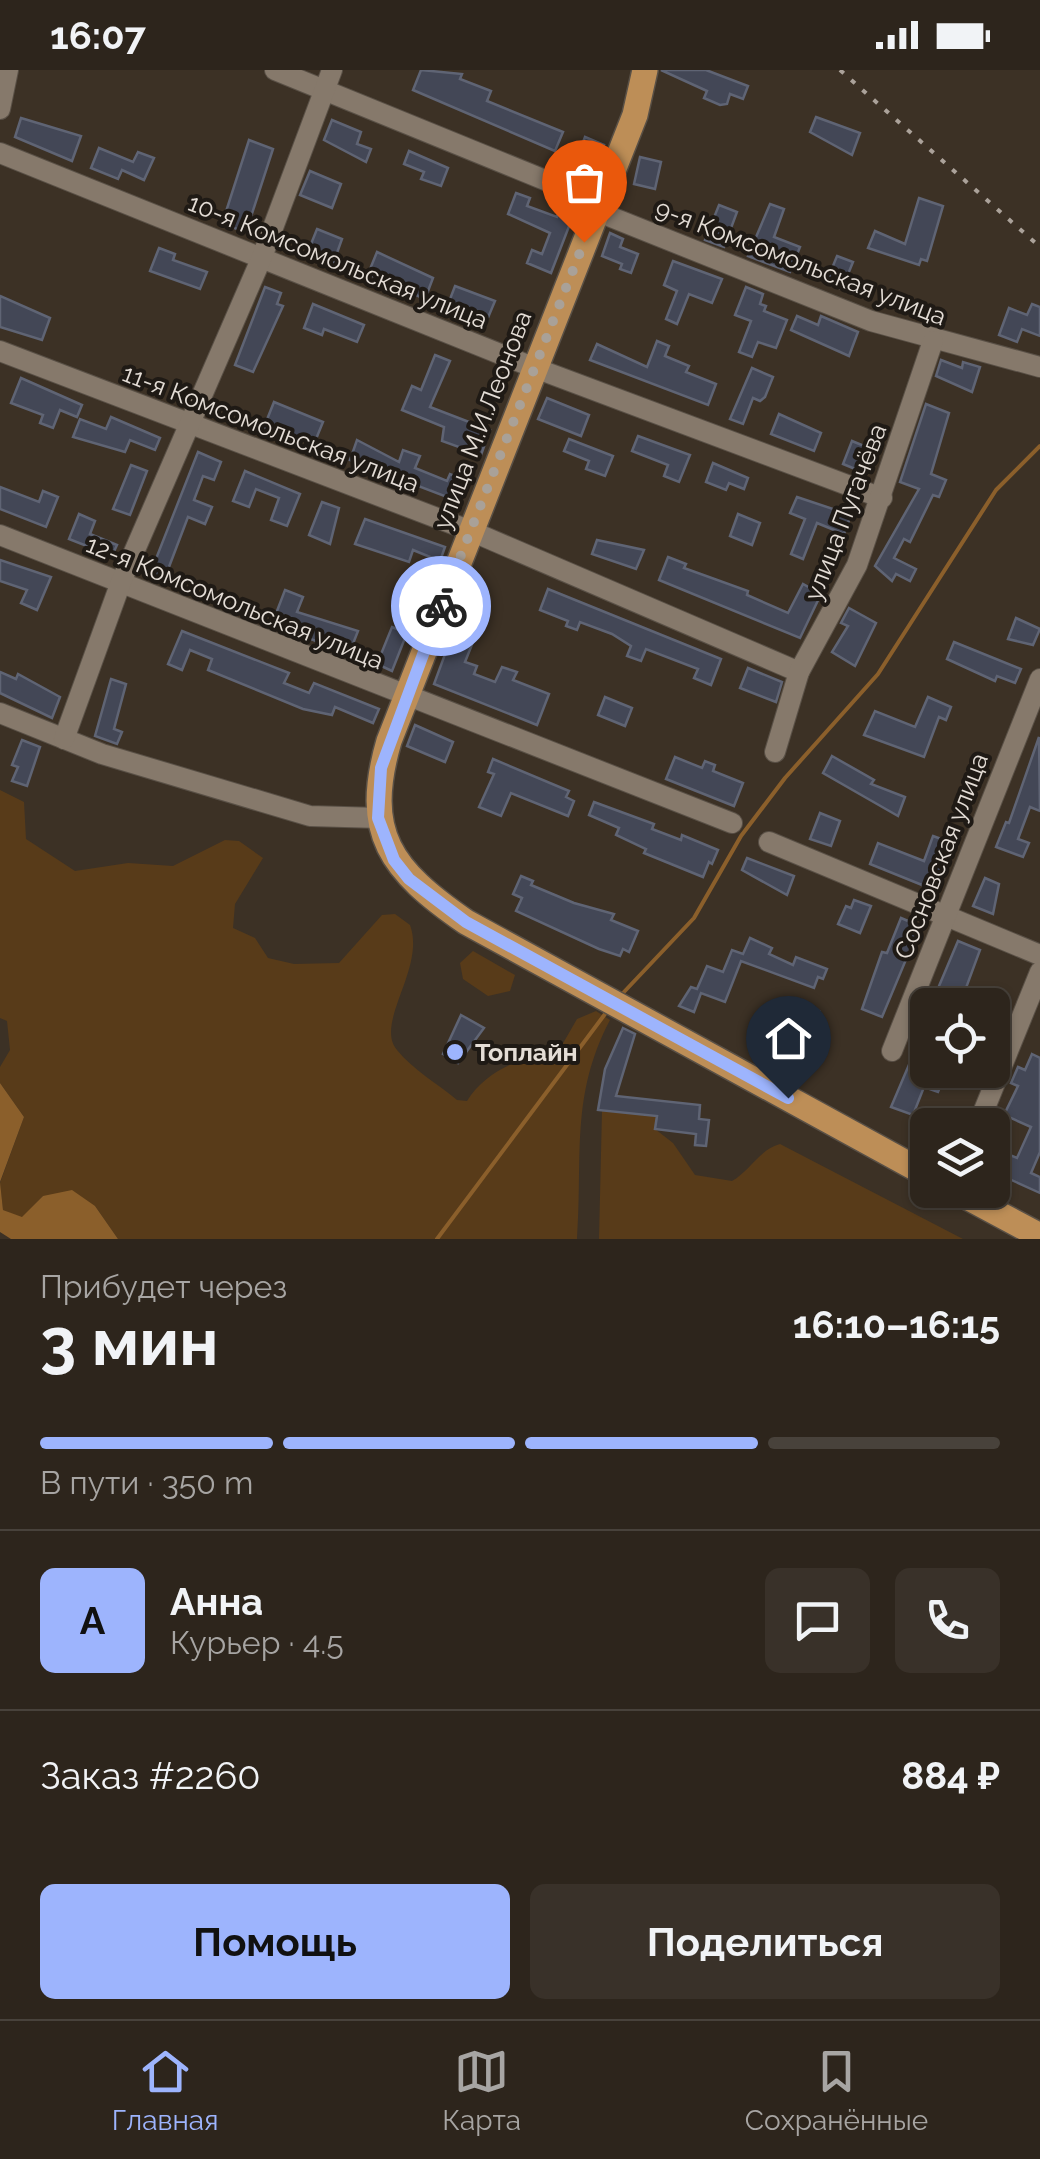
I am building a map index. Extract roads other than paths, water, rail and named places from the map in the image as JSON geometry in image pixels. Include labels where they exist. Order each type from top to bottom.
[{"type":"main road","name":"улица М.И.Леонова","points":[[378,805],[405,698],[634,115],[645,70]]},
{"type":"main road","points":[[378,805],[394,860],[409,879],[466,922],[910,1165]]},
{"type":"main road","points":[[988,1208],[1040,1236]]},
{"type":"street","points":[[0,110],[8,70]]},
{"type":"street","name":"9-я Комсомольская улица","points":[[275,70],[328,80],[562,187],[596,211],[871,321],[933,341],[1040,367]]},
{"type":"street","points":[[64,739],[121,582],[262,257],[328,80]]},
{"type":"street","name":"10-я Комсомольская улица","points":[[0,153],[535,368],[882,498]]},
{"type":"street","name":"улица Пугачёва","points":[[775,752],[799,672],[857,566],[933,341]]},
{"type":"street","name":"11-я Комсомольская улица","points":[[0,350],[470,532],[799,672]]},
{"type":"street","name":"12-я Комсомольская улица","points":[[0,535],[732,824]]},
{"type":"street","name":"Сосновская улица","points":[[892,1051],[1040,679]]},
{"type":"street","points":[[0,713],[64,739],[310,816],[378,805]]},
{"type":"street","points":[[768,842],[1040,955]]},
{"type":"street","points":[[985,1108],[1040,972]]},
{"type":"waterway","points":[[623,993],[694,918],[741,836],[785,778],[878,674],[996,490],[1040,446]]},
{"type":"waterway","points":[[437,1239],[605,1014]]},
{"type":"railway","points":[[840,70],[1040,247]]},
{"type":"place","name":"Топлайн","points":[[455,1052]]}]
